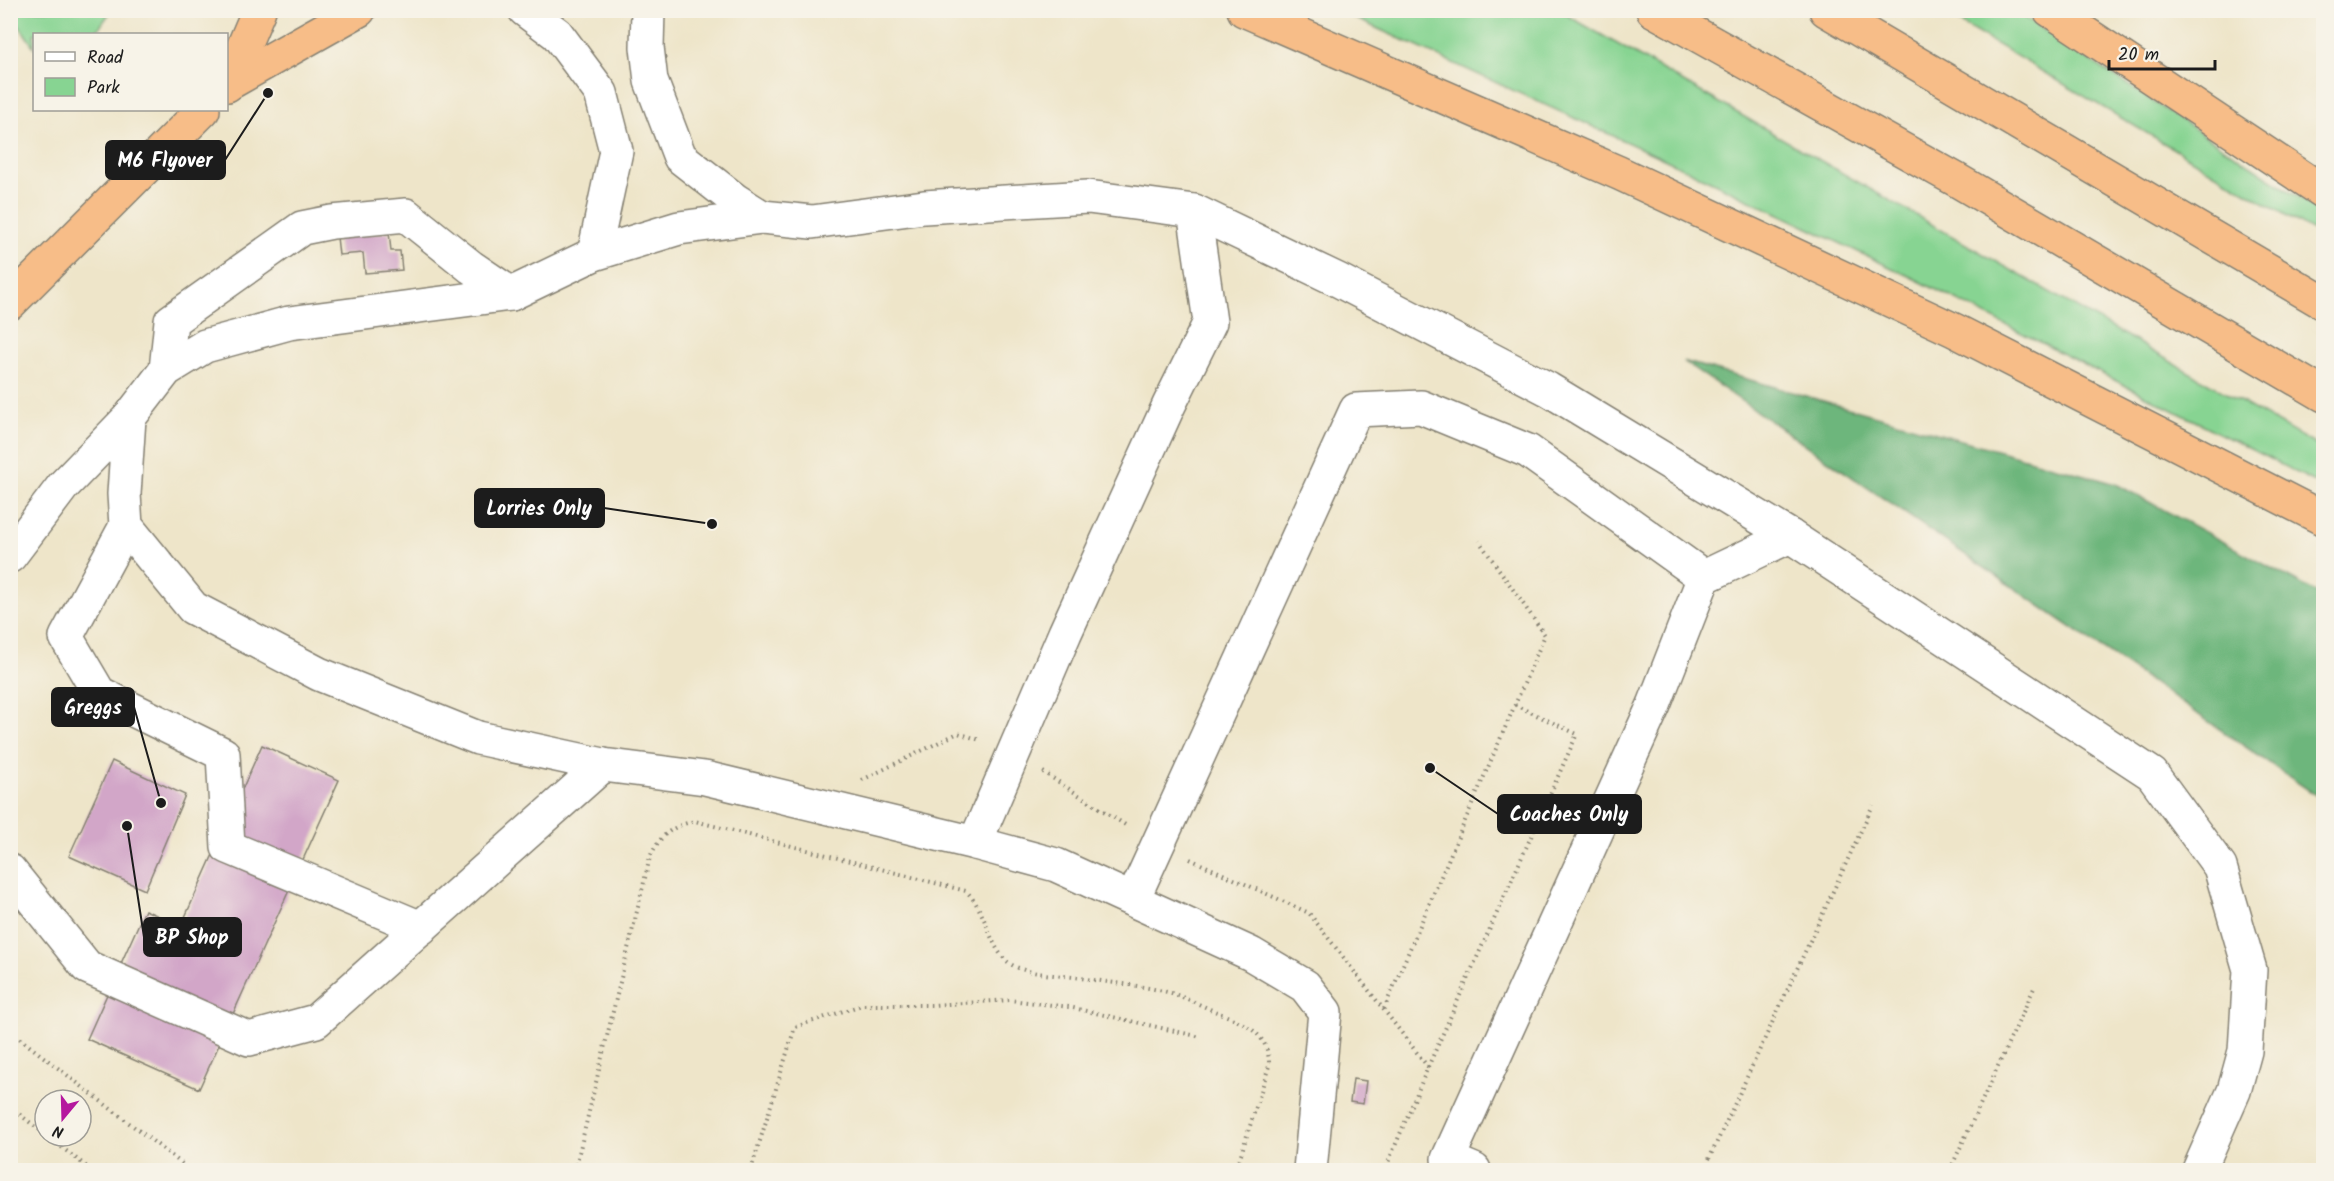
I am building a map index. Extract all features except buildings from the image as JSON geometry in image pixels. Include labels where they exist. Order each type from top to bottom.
[{"type":"highway","points":[[228,83],[259,10]]},
{"type":"highway","points":[[228,84],[359,10]]},
{"type":"highway","points":[[1244,10],[1619,173],[1954,330],[2324,519]]},
{"type":"highway","points":[[1653,10],[1955,179],[2324,395]]},
{"type":"highway","points":[[1826,10],[2324,303]]},
{"type":"highway","points":[[2050,10],[2324,192]]},
{"type":"highway","points":[[10,303],[202,111]]},
{"type":"lane","points":[[525,10],[557,34],[601,93],[616,151],[594,254]]},
{"type":"lane","points":[[648,10],[651,81],[680,157],[762,218]]},
{"type":"lane","points":[[10,556],[63,486],[129,418],[166,370],[206,346],[288,323],[511,294],[594,254],[679,228],[762,218],[812,222],[924,207],[1088,197],[1194,211],[1338,280],[1548,389],[1790,536],[2152,774],[2220,867],[2250,970],[2245,1051],[2234,1091],[2199,1170]]},
{"type":"lane","points":[[975,843],[1065,633],[1169,405],[1210,322],[1194,211]]},
{"type":"lane","points":[[166,370],[171,321],[302,228],[332,222],[406,215],[471,267],[511,294]]},
{"type":"lane","points":[[1133,899],[1356,410],[1421,407],[1528,451],[1704,577]]},
{"type":"lane","points":[[129,418],[124,494],[126,526],[66,637],[99,693],[223,754],[228,847],[421,927]]},
{"type":"lane","points":[[126,526],[193,608],[319,674],[478,738],[603,765],[705,778],[975,843],[1056,865],[1251,954],[1305,986],[1325,1012],[1310,1170]]},
{"type":"lane","points":[[1473,1170],[1448,1159],[1654,705],[1704,577],[1790,536]]},
{"type":"lane","points":[[10,871],[87,967],[249,1039],[316,1022],[603,765]]},
{"type":"path","points":[[1383,1010],[1545,635],[1479,541]]},
{"type":"path","points":[[1428,1067],[1577,734],[1515,705]]},
{"type":"path","points":[[1704,1170],[1873,805]]},
{"type":"path","points":[[575,1170],[650,857],[664,833],[679,825],[695,821],[966,891],[978,902],[990,930],[994,947],[1016,967],[1171,993],[1255,1030],[1267,1046],[1269,1066],[1236,1170]]},
{"type":"path","points":[[1950,1170],[2035,986]]},
{"type":"path","points":[[752,1170],[795,1027],[862,1005],[933,1005],[1010,1000],[1069,1007],[1201,1037]]},
{"type":"path","points":[[10,1031],[190,1170]]},
{"type":"path","points":[[10,1107],[33,1125]]},
{"type":"path","points":[[63,1148],[91,1170]]},
{"type":"green space","points":[[11,10],[111,10],[96,33],[33,33],[33,46],[11,14]]},
{"type":"green space","points":[[1339,11],[1560,11],[2323,449],[2323,486],[1919,281],[1666,160]]},
{"type":"green space","points":[[1940,11],[2015,11],[2323,213],[2323,237]]},
{"type":"green space","points":[[1683,361],[2116,484],[2323,596],[2323,800]]},
{"type":"place","name":"M6 Flyover","points":[[268,93]]},
{"type":"place","name":"Lorries Only","points":[[712,524]]},
{"type":"place","name":"Coaches Only","points":[[1430,768]]},
{"type":"place","name":"Greggs","points":[[161,803]]},
{"type":"place","name":"BP Shop","points":[[127,826]]}]
